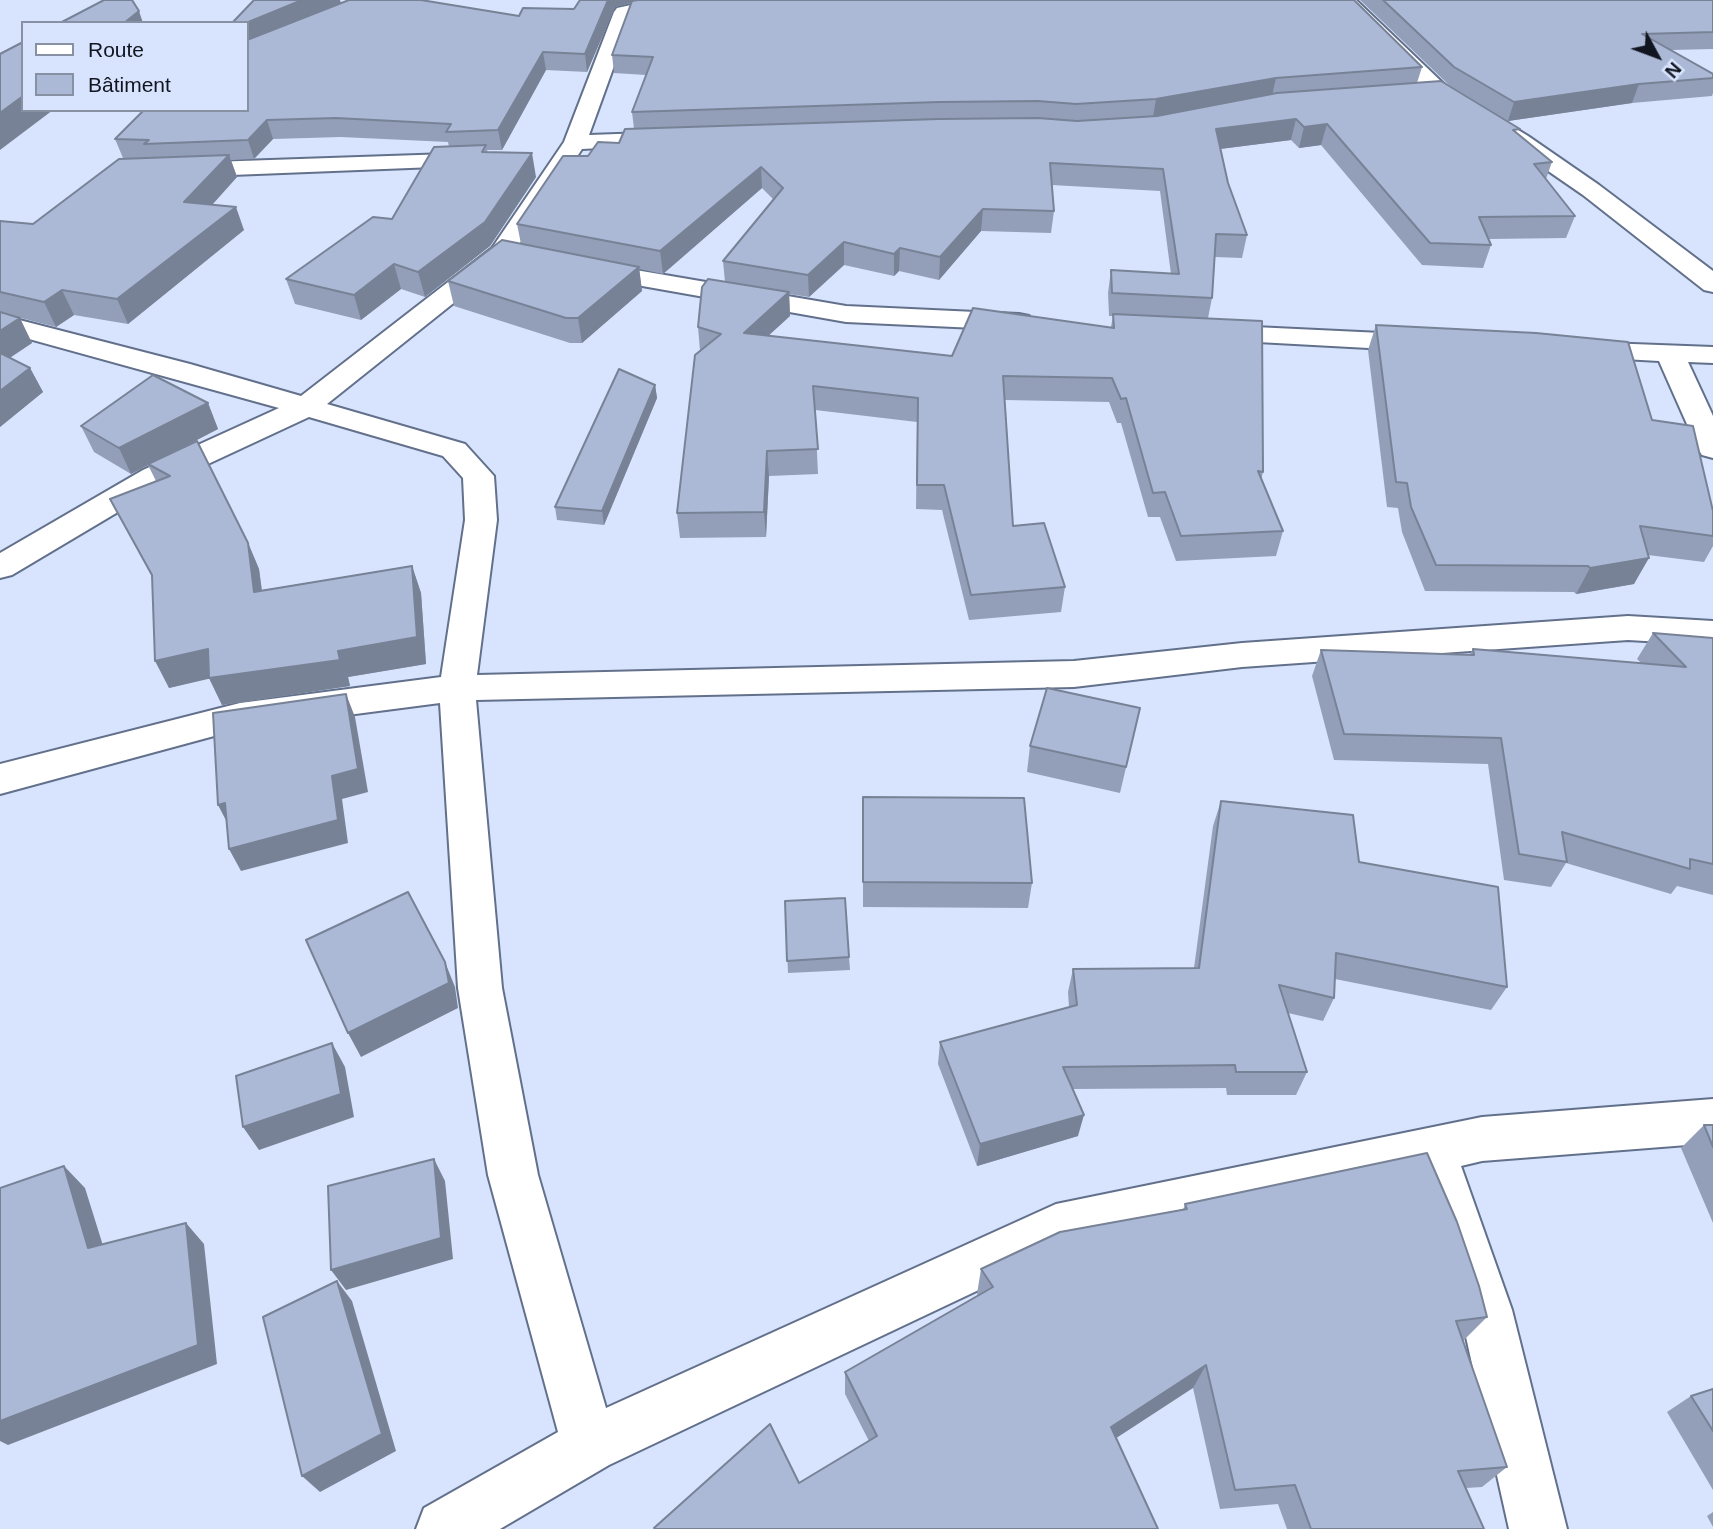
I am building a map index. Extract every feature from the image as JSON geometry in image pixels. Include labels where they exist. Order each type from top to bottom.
[{"type":"street","points":[[1345,0],[1439,92],[1520,141],[1591,190],[1713,284]]},
{"type":"street","points":[[0,567],[155,477],[304,408],[514,255],[570,149],[624,12],[649,7],[696,6]]},
{"type":"street","points":[[1414,93],[1439,92]]},
{"type":"street","points":[[536,158],[570,149],[698,139]]},
{"type":"street","points":[[159,171],[494,159]]},
{"type":"street","points":[[565,265],[846,314],[1040,323]]},
{"type":"street","points":[[0,323],[180,370],[454,450],[478,476],[481,520],[457,688],[480,988],[513,1175],[589,1445]]},
{"type":"street","points":[[1184,332],[1454,344]]},
{"type":"street","points":[[1548,348],[1713,355]]},
{"type":"street","points":[[1670,354],[1713,449]]},
{"type":"street","points":[[0,779],[240,716],[392,694],[457,688],[1074,674],[1242,655],[1560,632],[1629,628],[1713,633]]},
{"type":"street","points":[[461,1525],[589,1445],[1056,1228],[1482,1139],[1713,1121]]},
{"type":"street","points":[[1431,1149],[1486,1310],[1538,1529]]},
{"type":"building","points":[[104,0],[132,0],[139,11],[126,21],[64,21]]},
{"type":"building","points":[[254,0],[302,0],[248,22],[234,21]]},
{"type":"building","points":[[349,0],[421,0],[519,16],[523,8],[574,9],[580,0],[608,0],[585,54],[543,52],[498,130],[446,132],[451,124],[336,118],[267,120],[248,140],[144,144],[149,140],[115,139],[142,112],[248,112],[248,40]]},
{"type":"building","points":[[1354,0],[1422,67],[1276,78],[1156,99],[1076,104],[1038,101],[939,102],[632,112],[653,57],[612,55],[632,1]]},
{"type":"building","points":[[1383,0],[1713,0],[1713,32],[1642,34],[1713,74],[1713,78],[1639,84],[1514,102],[1454,67]]},
{"type":"building","points":[[21,43],[21,97],[0,113],[0,54]]},
{"type":"building","points":[[1441,81],[1520,129],[1513,130],[1552,162],[1534,164],[1575,216],[1479,217],[1491,245],[1430,243],[1327,124],[1304,127],[1296,119],[1216,129],[1228,183],[1247,235],[1216,234],[1212,298],[1112,293],[1111,270],[1179,274],[1163,169],[1050,163],[1054,211],[983,209],[940,257],[900,248],[894,254],[844,242],[808,275],[723,261],[783,188],[761,167],[660,251],[517,224],[563,156],[588,156],[598,142],[619,143],[625,129],[939,119],[1038,118],[1077,121],[1157,116],[1277,93]]},
{"type":"building","points":[[486,145],[482,152],[532,153],[485,222],[418,272],[394,264],[354,295],[286,279],[373,217],[392,219],[434,147]]},
{"type":"building","points":[[229,155],[184,202],[236,207],[117,299],[62,290],[44,302],[0,292],[0,221],[33,224],[119,159]]},
{"type":"building","points":[[502,240],[639,267],[578,318],[566,318],[448,281]]},
{"type":"building","points":[[708,279],[789,292],[744,333],[952,356],[973,308],[1114,328],[1113,314],[1262,321],[1263,472],[1258,471],[1283,531],[1181,536],[1165,492],[1153,493],[1126,398],[1121,399],[1112,378],[1003,376],[1013,526],[1044,523],[1065,587],[971,595],[944,485],[917,485],[918,398],[813,386],[818,449],[767,451],[764,512],[677,513],[695,355],[721,334],[698,327],[702,287]]},
{"type":"building","points":[[0,312],[20,318],[0,331]]},
{"type":"building","points":[[1376,325],[1536,333],[1628,342],[1652,420],[1693,426],[1713,511],[1713,536],[1640,526],[1649,558],[1590,568],[1436,565],[1411,507],[1407,483],[1396,482]]},
{"type":"building","points":[[0,353],[30,368],[0,391]]},
{"type":"building","points":[[619,369],[655,385],[602,511],[555,507]]},
{"type":"building","points":[[153,375],[208,403],[119,448],[81,426]]},
{"type":"building","points":[[197,441],[248,543],[254,592],[412,566],[417,637],[338,651],[340,660],[209,678],[208,649],[155,661],[152,575],[110,499],[170,476],[148,464]]},
{"type":"building","points":[[1653,633],[1713,638],[1713,864],[1690,859],[1690,869],[1562,832],[1567,862],[1519,854],[1501,738],[1344,734],[1321,650],[1474,655],[1473,649],[1686,667]]},
{"type":"building","points":[[1047,688],[1140,708],[1126,767],[1030,746]]},
{"type":"building","points":[[346,694],[358,769],[332,776],[338,820],[229,849],[225,803],[218,805],[213,713]]},
{"type":"building","points":[[863,797],[1024,798],[1032,883],[863,882]]},
{"type":"building","points":[[1221,801],[1353,815],[1359,862],[1498,887],[1507,987],[1336,953],[1334,998],[1279,985],[1307,1072],[1236,1072],[1235,1065],[1063,1067],[1084,1115],[980,1144],[940,1042],[1077,1005],[1073,969],[1199,968]]},
{"type":"building","points":[[408,892],[445,962],[449,983],[348,1033],[306,940]]},
{"type":"building","points":[[845,898],[849,957],[787,961],[785,901]]},
{"type":"building","points":[[332,1043],[341,1094],[243,1127],[236,1076]]},
{"type":"building","points":[[1704,1125],[1713,1125],[1713,1147]]},
{"type":"building","points":[[1427,1153],[1457,1222],[1487,1317],[1456,1321],[1507,1467],[1458,1471],[1484,1529],[1311,1529],[1295,1485],[1235,1490],[1206,1365],[1111,1427],[1158,1529],[654,1528],[770,1424],[799,1483],[877,1436],[845,1372],[993,1287],[981,1269],[1060,1232],[1187,1209],[1185,1204]]},
{"type":"building","points":[[434,1159],[441,1238],[331,1270],[328,1186]]},
{"type":"building","points":[[64,1166],[88,1248],[186,1223],[198,1345],[0,1421],[0,1188]]},
{"type":"building","points":[[337,1281],[382,1434],[302,1476],[263,1317]]},
{"type":"building","points":[[1713,1389],[1713,1431],[1691,1396]]}]
